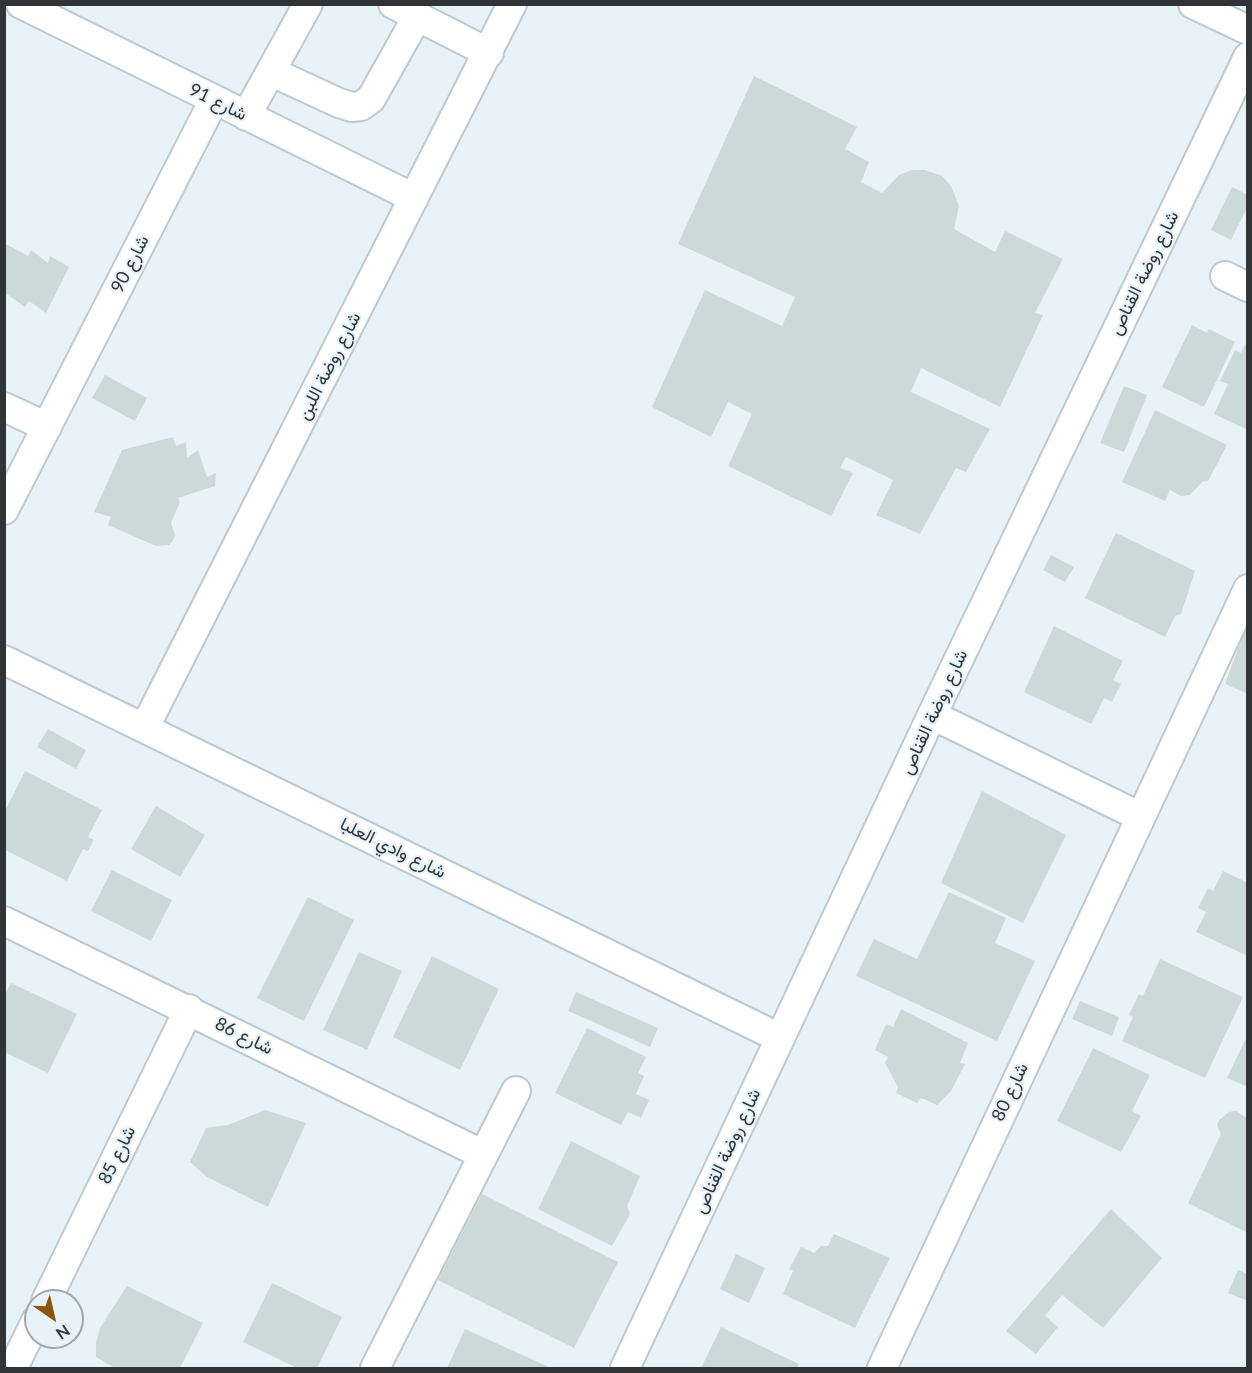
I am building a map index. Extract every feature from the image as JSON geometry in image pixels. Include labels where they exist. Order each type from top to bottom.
[{"type":"street","name":"شارع 91","points":[[21,4],[414,198]]},
{"type":"street","points":[[246,116],[308,4]]},
{"type":"street","points":[[1193,4],[1248,30]]},
{"type":"street","name":"شارع روضة اللبن","points":[[145,727],[489,53],[510,5]]},
{"type":"street","points":[[272,72],[339,103],[352,107],[361,106],[371,99],[405,11],[489,53]]},
{"type":"street","name":"شارع روضة القناص","points":[[625,1368],[932,716],[1248,57]]},
{"type":"street","name":"شارع 90","points":[[4,510],[214,100]]},
{"type":"street","points":[[4,407],[47,427]]},
{"type":"street","name":"شارع 80","points":[[882,1368],[1139,816],[1248,589]]},
{"type":"street","name":"شارع وادي العلبا","points":[[4,660],[780,1038]]},
{"type":"street","points":[[932,716],[1139,816]]},
{"type":"street","name":"شارع 86","points":[[4,921],[189,1009],[482,1154]]},
{"type":"street","name":"شارع 85","points":[[52,1289],[189,1009]]},
{"type":"street","points":[[375,1368],[516,1091]]},
{"type":"street","points":[[13,1368],[24,1346]]},
{"type":"building","points":[[754,76],[857,127],[845,149],[869,162],[861,182],[882,193],[899,175],[912,170],[925,170],[942,176],[951,186],[959,206],[954,229],[995,252],[1005,231],[1063,259],[1035,313],[1043,315],[1000,407],[921,368],[911,392],[990,429],[966,472],[956,468],[920,534],[876,515],[893,480],[846,457],[840,468],[853,473],[831,516],[728,466],[752,414],[728,402],[711,437],[652,407],[705,290],[782,326],[795,297],[678,244]]},
{"type":"building","points":[[1232,187],[1248,195],[1248,206],[1231,240],[1211,230]]},
{"type":"building","points":[[4,243],[28,256],[31,250],[48,263],[50,256],[69,267],[46,313],[29,301],[25,307],[4,292]]},
{"type":"building","points":[[1192,325],[1207,333],[1209,329],[1235,342],[1204,407],[1162,387]]},
{"type":"building","points":[[1245,345],[1248,346],[1248,430],[1214,414],[1228,384],[1220,381],[1235,350],[1241,353]]},
{"type":"building","points":[[105,375],[147,398],[135,421],[92,398]]},
{"type":"building","points":[[1124,386],[1147,395],[1124,452],[1100,443]]},
{"type":"building","points":[[1155,410],[1227,445],[1208,481],[1202,482],[1190,495],[1181,496],[1170,490],[1165,501],[1122,482]]},
{"type":"building","points":[[173,437],[176,446],[186,442],[187,458],[198,450],[207,477],[216,473],[215,486],[178,498],[180,502],[171,523],[175,535],[173,540],[169,545],[156,546],[108,525],[111,517],[94,512],[122,450]]},
{"type":"building","points":[[1116,533],[1195,571],[1181,614],[1175,616],[1165,637],[1085,598]]},
{"type":"building","points":[[1051,555],[1074,567],[1065,582],[1043,570]]},
{"type":"building","points":[[1248,625],[1248,694],[1225,684]]},
{"type":"building","points":[[1054,626],[1123,661],[1113,680],[1121,684],[1112,702],[1104,698],[1091,724],[1024,692]]},
{"type":"building","points":[[48,729],[86,750],[76,769],[37,747]]},
{"type":"building","points":[[25,771],[102,810],[88,837],[94,840],[88,851],[83,849],[67,881],[5,850],[5,811]]},
{"type":"building","points":[[982,791],[1066,835],[1023,923],[941,883]]},
{"type":"building","points":[[156,806],[205,835],[180,877],[131,849]]},
{"type":"building","points":[[112,870],[172,900],[151,941],[91,911]]},
{"type":"building","points":[[1223,871],[1248,883],[1248,956],[1196,932],[1206,912],[1198,908],[1208,888],[1213,891]]},
{"type":"building","points":[[949,892],[1006,918],[995,943],[1035,961],[997,1041],[856,976],[874,939],[917,959]]},
{"type":"building","points":[[308,897],[354,920],[304,1021],[257,998]]},
{"type":"building","points":[[359,952],[402,971],[367,1050],[323,1030]]},
{"type":"building","points":[[432,956],[499,989],[460,1070],[393,1037]]},
{"type":"building","points":[[1160,959],[1243,997],[1205,1078],[1122,1041],[1133,1017],[1129,1015],[1139,994],[1143,996]]},
{"type":"building","points":[[11,983],[77,1014],[48,1073],[4,1052],[4,996]]},
{"type":"building","points":[[576,992],[658,1028],[650,1047],[568,1011]]},
{"type":"building","points":[[1080,1001],[1119,1017],[1112,1036],[1072,1019]]},
{"type":"building","points":[[901,1009],[968,1043],[960,1063],[965,1064],[951,1091],[937,1105],[921,1098],[917,1103],[896,1093],[898,1087],[885,1063],[888,1057],[875,1050],[886,1024],[893,1027]]},
{"type":"building","points":[[587,1028],[646,1057],[638,1073],[644,1076],[636,1094],[649,1100],[641,1118],[628,1112],[621,1125],[555,1093]]},
{"type":"building","points":[[1245,1040],[1248,1041],[1248,1087],[1227,1078]]},
{"type":"building","points":[[1093,1048],[1150,1075],[1132,1111],[1141,1116],[1121,1152],[1057,1121]]},
{"type":"building","points":[[265,1110],[306,1123],[268,1207],[207,1177],[190,1162],[206,1128],[228,1125]]},
{"type":"building","points":[[1236,1111],[1248,1119],[1248,1233],[1188,1203],[1221,1134],[1217,1125],[1219,1120],[1229,1112]]},
{"type":"building","points":[[571,1141],[640,1176],[627,1206],[630,1214],[612,1246],[538,1209]]},
{"type":"building","points":[[482,1194],[618,1262],[574,1348],[438,1280]]},
{"type":"building","points":[[1111,1209],[1162,1258],[1103,1328],[1062,1295],[1045,1316],[1058,1327],[1036,1354],[1006,1331]]},
{"type":"building","points":[[834,1234],[890,1258],[855,1328],[783,1294],[793,1271],[789,1269],[801,1247],[814,1253],[821,1246],[828,1246]]},
{"type":"building","points":[[736,1254],[765,1268],[749,1303],[720,1289]]},
{"type":"building","points":[[1238,1270],[1248,1274],[1248,1301],[1228,1293]]},
{"type":"building","points":[[272,1283],[342,1317],[317,1368],[297,1368],[243,1342]]},
{"type":"building","points":[[127,1286],[203,1323],[180,1368],[115,1368],[96,1357],[96,1343],[100,1328]]},
{"type":"building","points":[[721,1327],[799,1364],[797,1368],[701,1368]]},
{"type":"building","points":[[465,1329],[551,1368],[447,1368]]}]
